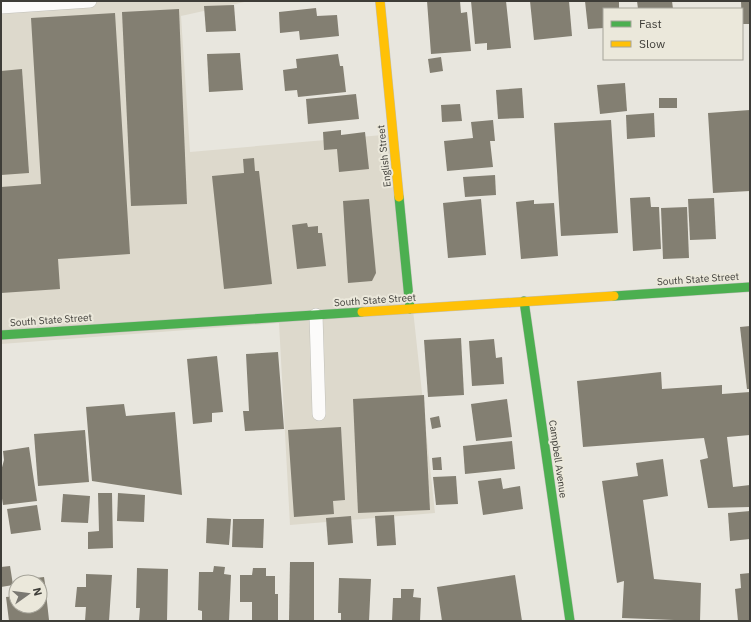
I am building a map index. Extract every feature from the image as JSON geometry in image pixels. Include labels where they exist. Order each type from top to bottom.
[{"type":"street","name":"English Street","points":[[380,1],[410,308]]},
{"type":"street","name":"South State Street","points":[[1,335],[750,287]]},
{"type":"street","name":"Campbell Avenue","points":[[524,301],[570,621]]},
{"type":"lane","points":[[1,7],[90,1]]},
{"type":"lane","points":[[316,315],[319,414]]},
{"type":"shaded area","points":[[1,1],[249,1],[181,16],[190,152],[394,134],[435,513],[290,525],[279,323],[1,344]]},
{"type":"building","points":[[427,1],[460,1],[461,13],[467,12],[471,51],[431,54]]},
{"type":"building","points":[[471,1],[506,1],[511,48],[487,50],[487,43],[475,44]]},
{"type":"building","points":[[530,1],[569,1],[572,36],[534,40]]},
{"type":"building","points":[[585,1],[619,1],[619,8],[603,8],[603,28],[588,29]]},
{"type":"building","points":[[637,1],[672,1],[673,8],[638,8]]},
{"type":"building","points":[[741,1],[750,1],[750,24],[743,24],[743,8],[741,8]]},
{"type":"building","points":[[234,5],[236,31],[206,32],[204,6]]},
{"type":"building","points":[[316,8],[317,16],[337,15],[339,36],[300,40],[299,31],[280,33],[279,12]]},
{"type":"building","points":[[179,9],[187,204],[131,206],[122,12]]},
{"type":"building","points":[[115,13],[130,254],[58,259],[60,289],[1,293],[1,187],[41,184],[31,18]]},
{"type":"building","points":[[240,53],[243,90],[209,92],[207,54]]},
{"type":"building","points":[[338,54],[340,66],[343,66],[346,92],[298,97],[297,90],[285,91],[283,70],[297,68],[296,59]]},
{"type":"building","points":[[441,57],[443,71],[430,73],[428,59]]},
{"type":"building","points":[[22,69],[29,173],[1,175],[1,71]]},
{"type":"building","points":[[625,83],[627,111],[600,114],[597,85]]},
{"type":"building","points":[[522,88],[524,118],[498,119],[496,90]]},
{"type":"building","points":[[356,94],[359,119],[308,124],[306,99]]},
{"type":"building","points":[[659,98],[677,98],[677,108],[659,108]]},
{"type":"building","points":[[460,104],[462,121],[442,122],[441,105]]},
{"type":"building","points":[[750,110],[750,191],[713,193],[708,113]]},
{"type":"building","points":[[654,113],[655,137],[627,139],[626,115]]},
{"type":"building","points":[[493,120],[495,141],[490,141],[493,167],[447,171],[444,141],[473,138],[471,122]]},
{"type":"building","points":[[611,120],[618,233],[561,236],[554,123]]},
{"type":"building","points":[[341,130],[341,135],[365,132],[369,169],[339,172],[337,149],[324,150],[323,132]]},
{"type":"building","points":[[254,158],[255,171],[259,171],[272,284],[224,289],[212,176],[244,173],[243,159]]},
{"type":"building","points":[[495,175],[496,195],[465,197],[463,177]]},
{"type":"building","points":[[650,197],[651,207],[659,207],[661,249],[633,251],[630,198]]},
{"type":"building","points":[[714,198],[716,239],[690,240],[688,199]]},
{"type":"building","points":[[369,199],[376,273],[372,281],[348,283],[343,201]]},
{"type":"building","points":[[481,199],[486,255],[448,258],[443,203]]},
{"type":"building","points":[[534,200],[534,204],[554,203],[558,256],[521,259],[516,202]]},
{"type":"building","points":[[687,207],[689,258],[663,259],[661,208]]},
{"type":"building","points":[[307,223],[308,227],[318,226],[318,233],[322,233],[326,266],[297,269],[292,225]]},
{"type":"building","points":[[750,326],[750,389],[747,389],[740,327]]},
{"type":"building","points":[[461,338],[464,395],[428,397],[424,340]]},
{"type":"building","points":[[494,339],[496,358],[502,357],[504,384],[472,386],[469,341]]},
{"type":"building","points":[[278,352],[284,429],[245,431],[243,411],[249,411],[246,354]]},
{"type":"building","points":[[217,356],[223,412],[212,413],[212,422],[193,424],[187,359]]},
{"type":"building","points":[[661,372],[662,389],[722,385],[722,394],[750,392],[750,435],[727,437],[733,487],[750,485],[750,507],[708,508],[700,460],[708,458],[704,438],[583,447],[577,381]]},
{"type":"building","points":[[424,395],[430,510],[358,513],[353,399]]},
{"type":"building","points":[[507,399],[512,437],[476,441],[471,404]]},
{"type":"building","points":[[124,404],[126,416],[175,412],[182,495],[92,481],[86,407]]},
{"type":"building","points":[[439,416],[441,427],[432,429],[430,418]]},
{"type":"building","points":[[341,427],[345,500],[333,501],[334,514],[294,517],[288,430]]},
{"type":"building","points":[[85,430],[89,482],[38,486],[34,434]]},
{"type":"building","points":[[512,441],[515,469],[465,474],[463,446]]},
{"type":"building","points":[[29,447],[37,501],[3,505],[1,492],[1,471],[4,460],[3,451]]},
{"type":"building","points":[[441,457],[442,470],[433,470],[432,458]]},
{"type":"building","points":[[663,459],[668,496],[643,500],[654,579],[701,583],[700,621],[622,618],[624,581],[617,583],[602,481],[638,476],[636,463]]},
{"type":"building","points":[[456,476],[458,504],[436,505],[433,477]]},
{"type":"building","points":[[501,478],[503,489],[520,486],[523,509],[483,515],[478,481]]},
{"type":"building","points":[[98,493],[112,493],[113,548],[88,549],[88,532],[99,531]]},
{"type":"building","points":[[118,493],[145,495],[144,522],[117,521]]},
{"type":"building","points":[[63,494],[90,496],[88,523],[61,522]]},
{"type":"building","points":[[37,505],[41,530],[11,534],[7,509]]},
{"type":"building","points":[[750,511],[750,539],[730,541],[728,513]]},
{"type":"building","points":[[394,515],[396,545],[377,546],[375,516]]},
{"type":"building","points":[[351,516],[353,543],[328,545],[326,518]]},
{"type":"building","points":[[207,518],[231,519],[229,545],[206,543]]},
{"type":"building","points":[[233,519],[264,519],[263,548],[232,547]]},
{"type":"building","points":[[290,562],[314,562],[314,621],[289,621]]},
{"type":"building","points":[[10,566],[11,574],[8,574],[8,586],[1,587],[1,567]]},
{"type":"building","points":[[214,566],[225,567],[224,574],[231,575],[229,621],[202,621],[202,611],[198,610],[199,572],[213,572]]},
{"type":"building","points":[[137,568],[168,569],[167,621],[139,621],[140,608],[136,608]]},
{"type":"building","points":[[253,568],[266,568],[266,576],[275,576],[275,594],[278,594],[278,621],[252,621],[252,602],[240,602],[240,575],[252,575]]},
{"type":"building","points":[[750,573],[750,621],[738,621],[735,589],[741,588],[740,574]]},
{"type":"building","points":[[86,574],[112,575],[109,621],[85,621],[86,607],[75,607],[77,587],[86,587]]},
{"type":"building","points":[[515,575],[522,621],[442,621],[437,587]]},
{"type":"building","points":[[339,578],[371,579],[369,621],[341,621],[341,613],[338,613]]},
{"type":"building","points":[[401,589],[414,589],[413,597],[421,598],[420,621],[392,621],[393,598],[401,598]]},
{"type":"building","points":[[6,597],[8,597],[8,613]]},
{"type":"building","points":[[48,611],[49,620],[9,621],[8,614],[48,614]]},
{"type":"traffic: fast","points":[[399,197],[410,309]]},
{"type":"traffic: fast","points":[[614,296],[750,287]]},
{"type":"traffic: fast","points":[[524,301],[570,621]]},
{"type":"traffic: fast","points":[[1,335],[362,312]]},
{"type":"traffic: slow","points":[[380,1],[399,197]]},
{"type":"traffic: slow","points":[[362,312],[614,296]]}]
